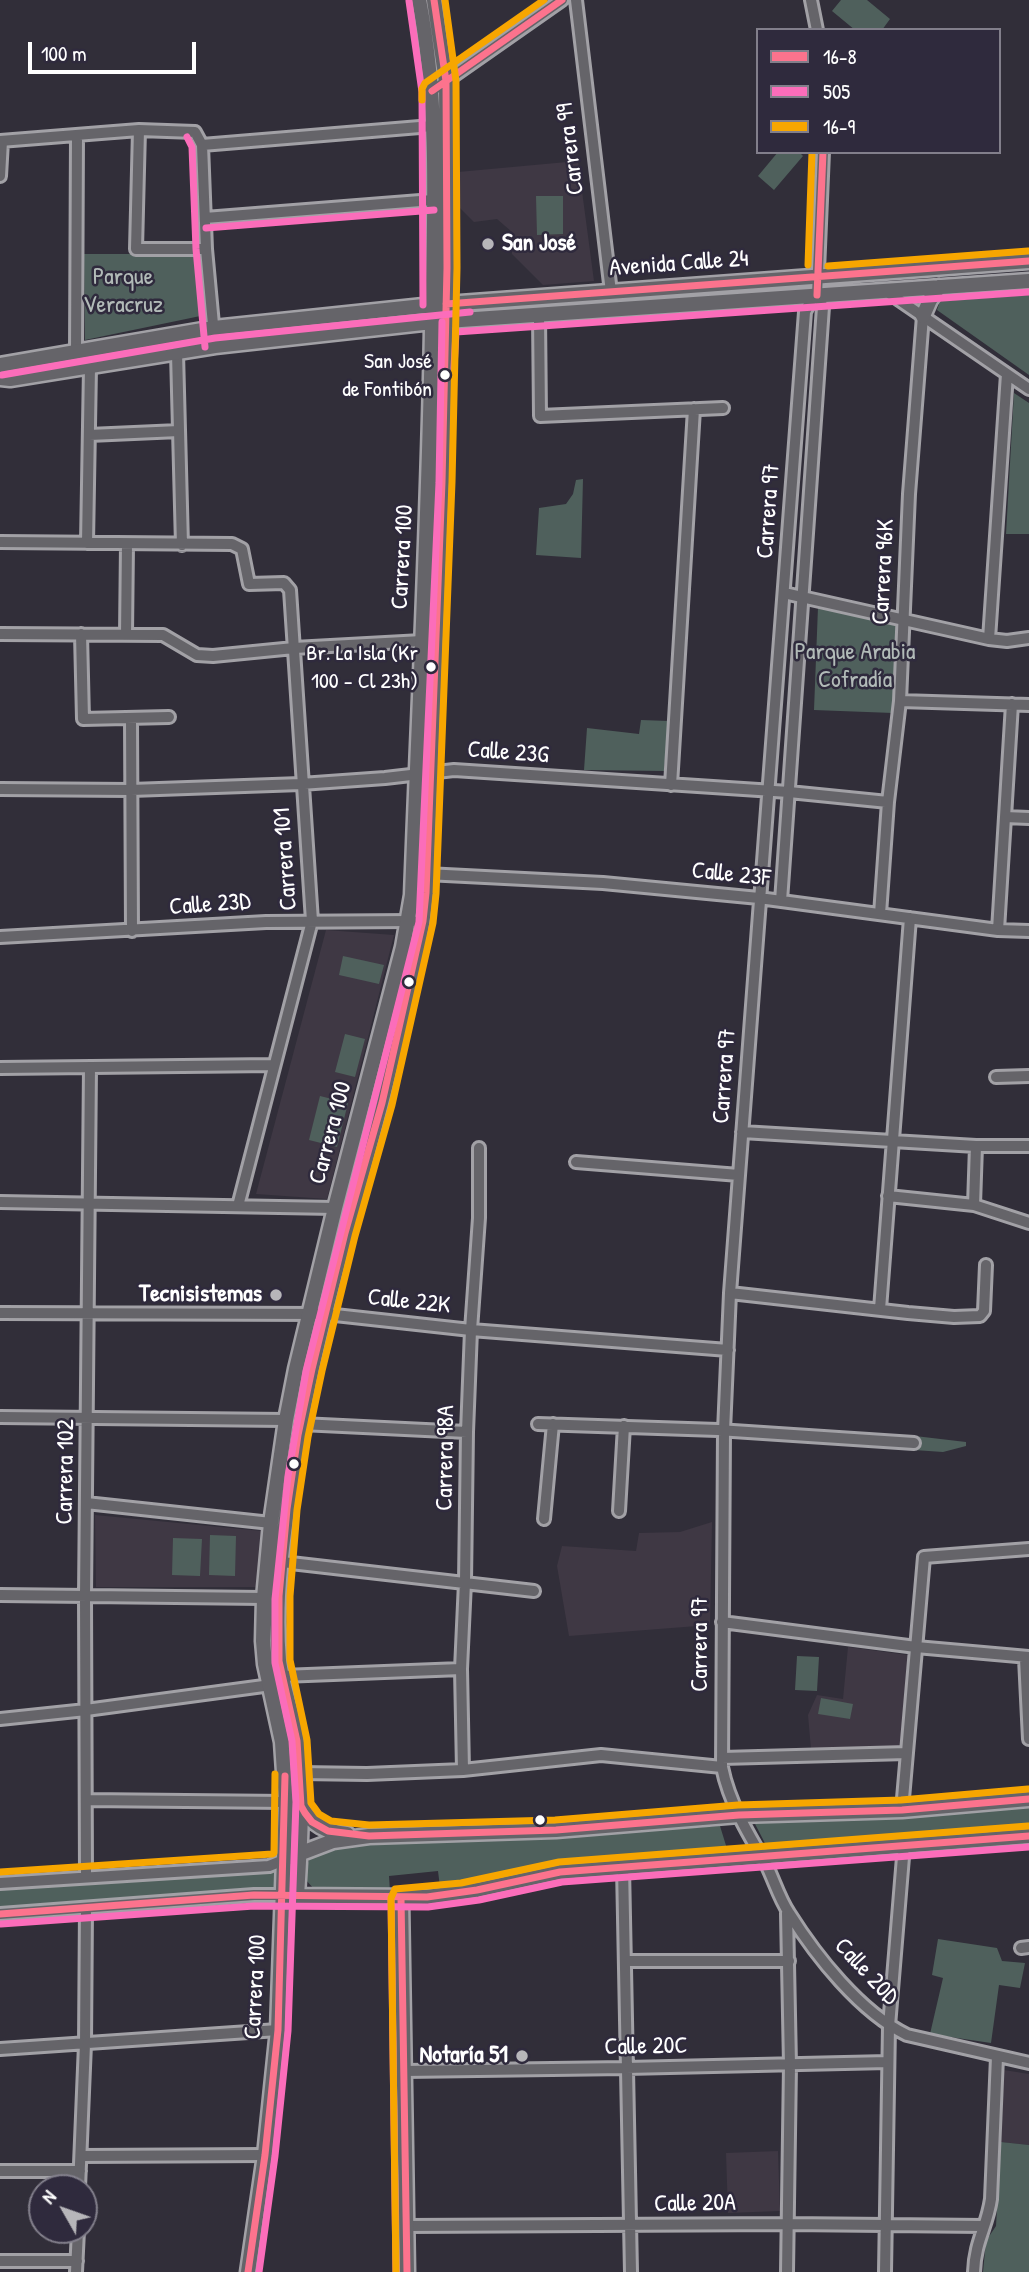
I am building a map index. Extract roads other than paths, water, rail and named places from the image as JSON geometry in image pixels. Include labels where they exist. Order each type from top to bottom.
[{"type":"main road","name":"Carrera 100","points":[[419,0],[432,91],[433,200],[439,304]]},
{"type":"main road","name":"Carrera 100","points":[[248,2272],[265,2155],[290,1896],[299,1853],[301,1806],[293,1719],[276,1680],[265,1664],[264,1598],[271,1522],[286,1420],[335,1208],[416,921],[442,482],[439,304],[446,81],[433,0]]},
{"type":"main road","name":"Avenida Calle 24","points":[[0,365],[214,328],[439,304],[1029,261]]},
{"type":"main road","name":"Avenida Calle 24","points":[[0,378],[10,379],[215,346],[439,322],[1029,281]]},
{"type":"main road","points":[[923,316],[939,287]]},
{"type":"main road","name":"Carrera 100","points":[[290,1896],[284,1860],[286,1802],[276,1680],[282,1562],[287,1510],[301,1424],[345,1233],[382,1103],[426,874],[422,641],[439,322]]},
{"type":"main road","points":[[284,1860],[333,1841],[369,1836],[544,1830],[739,1815],[902,1810],[1029,1799]]},
{"type":"main road","points":[[301,1806],[312,1822],[328,1831],[369,1836]]},
{"type":"main road","points":[[290,1896],[401,1898],[463,1893],[560,1872],[1029,1836]]},
{"type":"main road","points":[[401,1898],[407,2272]]},
{"type":"street","points":[[432,91],[562,0]]},
{"type":"street","name":"Carrera 99","points":[[576,0],[611,292]]},
{"type":"street","points":[[811,0],[817,28]]},
{"type":"street","points":[[202,145],[432,126]]},
{"type":"street","points":[[139,130],[136,249],[206,249]]},
{"type":"street","points":[[0,176],[1,141],[139,130],[192,130],[202,145],[206,249],[215,346]]},
{"type":"street","points":[[76,352],[77,136]]},
{"type":"street","name":"Carrera 97","points":[[781,901],[823,307],[817,295],[822,154]]},
{"type":"street","points":[[205,218],[433,200]]},
{"type":"street","points":[[886,291],[1029,389]]},
{"type":"street","name":"Carrera 97","points":[[761,1857],[739,1815],[726,1783],[722,1762],[724,1431],[730,1293],[805,312],[817,295]]},
{"type":"street","points":[[539,316],[540,416],[723,408]]},
{"type":"street","name":"Carrera 96K","points":[[880,914],[888,802],[900,701],[909,494],[923,316]]},
{"type":"street","points":[[0,542],[182,545],[177,353]]},
{"type":"street","points":[[87,543],[90,367]]},
{"type":"street","points":[[989,639],[1007,374]]},
{"type":"street","points":[[671,785],[694,409]]},
{"type":"street","points":[[89,435],[179,431]]},
{"type":"street","points":[[126,635],[127,544]]},
{"type":"street","name":"Carrera 101","points":[[182,545],[237,545],[242,549],[249,584],[284,583],[290,590],[312,921],[238,1206]]},
{"type":"street","points":[[784,593],[989,639],[1007,641],[1029,638]]},
{"type":"street","points":[[0,634],[163,635],[197,655],[205,656],[422,641]]},
{"type":"street","points":[[81,634],[85,721],[169,717]]},
{"type":"street","points":[[900,701],[1029,705]]},
{"type":"street","points":[[998,930],[1012,704]]},
{"type":"street","points":[[131,719],[132,931]]},
{"type":"street","name":"Calle 23G","points":[[0,789],[131,790],[301,784],[468,771],[789,792],[888,802]]},
{"type":"street","points":[[1005,817],[1029,818]]},
{"type":"street","name":"Calle 23F","points":[[426,874],[603,883],[759,898],[998,930],[1029,931]]},
{"type":"street","points":[[880,1309],[910,918]]},
{"type":"street","name":"Calle 23D","points":[[0,937],[312,921],[416,921]]},
{"type":"street","points":[[0,1068],[274,1065]]},
{"type":"street","name":"Carrera 102","points":[[86,1877],[85,1596],[90,1067]]},
{"type":"street","points":[[996,1077],[1029,1076]]},
{"type":"street","points":[[742,1132],[976,1146],[1029,1146]]},
{"type":"street","points":[[974,1205],[976,1146]]},
{"type":"street","name":"Carrera 98A","points":[[463,1770],[461,1670],[467,1432],[479,1218],[479,1148]]},
{"type":"street","points":[[576,1162],[739,1175]]},
{"type":"street","points":[[888,1196],[974,1205],[1029,1223]]},
{"type":"street","points":[[0,1202],[335,1208]]},
{"type":"street","points":[[730,1293],[954,1317],[980,1317],[984,1311],[986,1265]]},
{"type":"street","name":"Calle 22K","points":[[0,1313],[326,1314],[471,1330],[729,1350]]},
{"type":"street","points":[[0,1416],[286,1420]]},
{"type":"street","points":[[301,1424],[467,1432]]},
{"type":"street","points":[[538,1424],[724,1431],[914,1443]]},
{"type":"street","points":[[544,1519],[553,1424]]},
{"type":"street","points":[[619,1511],[624,1426]]},
{"type":"street","points":[[86,1503],[271,1522]]},
{"type":"street","points":[[902,1810],[924,1557],[1029,1549]]},
{"type":"street","points":[[282,1562],[534,1591]]},
{"type":"street","points":[[0,1595],[264,1598]]},
{"type":"street","points":[[722,1622],[1027,1658],[1029,1739]]},
{"type":"street","points":[[0,1719],[86,1710],[276,1680],[461,1670]]},
{"type":"street","points":[[300,1773],[367,1774],[463,1770],[601,1755],[722,1762],[907,1753]]},
{"type":"street","points":[[86,1800],[286,1802]]},
{"type":"street","points":[[885,2272],[889,2026],[904,1845]]},
{"type":"street","name":"Calle 20D","points":[[761,1857],[787,1910],[834,1973],[889,2026],[923,2040],[1029,2063]]},
{"type":"street","points":[[0,1883],[269,1866],[284,1860]]},
{"type":"street","points":[[623,1867],[631,2272]]},
{"type":"street","points":[[0,1914],[225,1897],[290,1896]]},
{"type":"street","points":[[80,2174],[85,2044],[86,1908]]},
{"type":"street","points":[[787,1910],[790,2065],[787,2272]]},
{"type":"street","points":[[625,1961],[789,1961]]},
{"type":"street","points":[[0,2049],[278,2030]]},
{"type":"street","points":[[974,2272],[978,2239],[985,2226],[991,2199],[997,2057]]},
{"type":"street","name":"Calle 20C","points":[[404,2071],[888,2062]]},
{"type":"street","points":[[81,2156],[265,2155]]},
{"type":"street","points":[[0,2171],[80,2171]]},
{"type":"street","name":"Calle 20A","points":[[406,2227],[788,2224],[985,2226]]},
{"type":"street","points":[[0,2261],[77,2266],[78,2244]]},
{"type":"place","name":"San José","points":[[488,244]]},
{"type":"place","name":"San José de Fontibón","points":[[445,375]]},
{"type":"place","name":"Br. La Isla (Kr 100 - Cl 23h)","points":[[431,667]]},
{"type":"place","name":"Tecnisistemas","points":[[276,1295]]},
{"type":"place","name":"Notaría 51","points":[[522,2056]]},
{"type":"park label","name":"Parque Veracruz","points":[[123,292]]},
{"type":"park label","name":"Parque Arabia Cofradía","points":[[855,667]]}]
